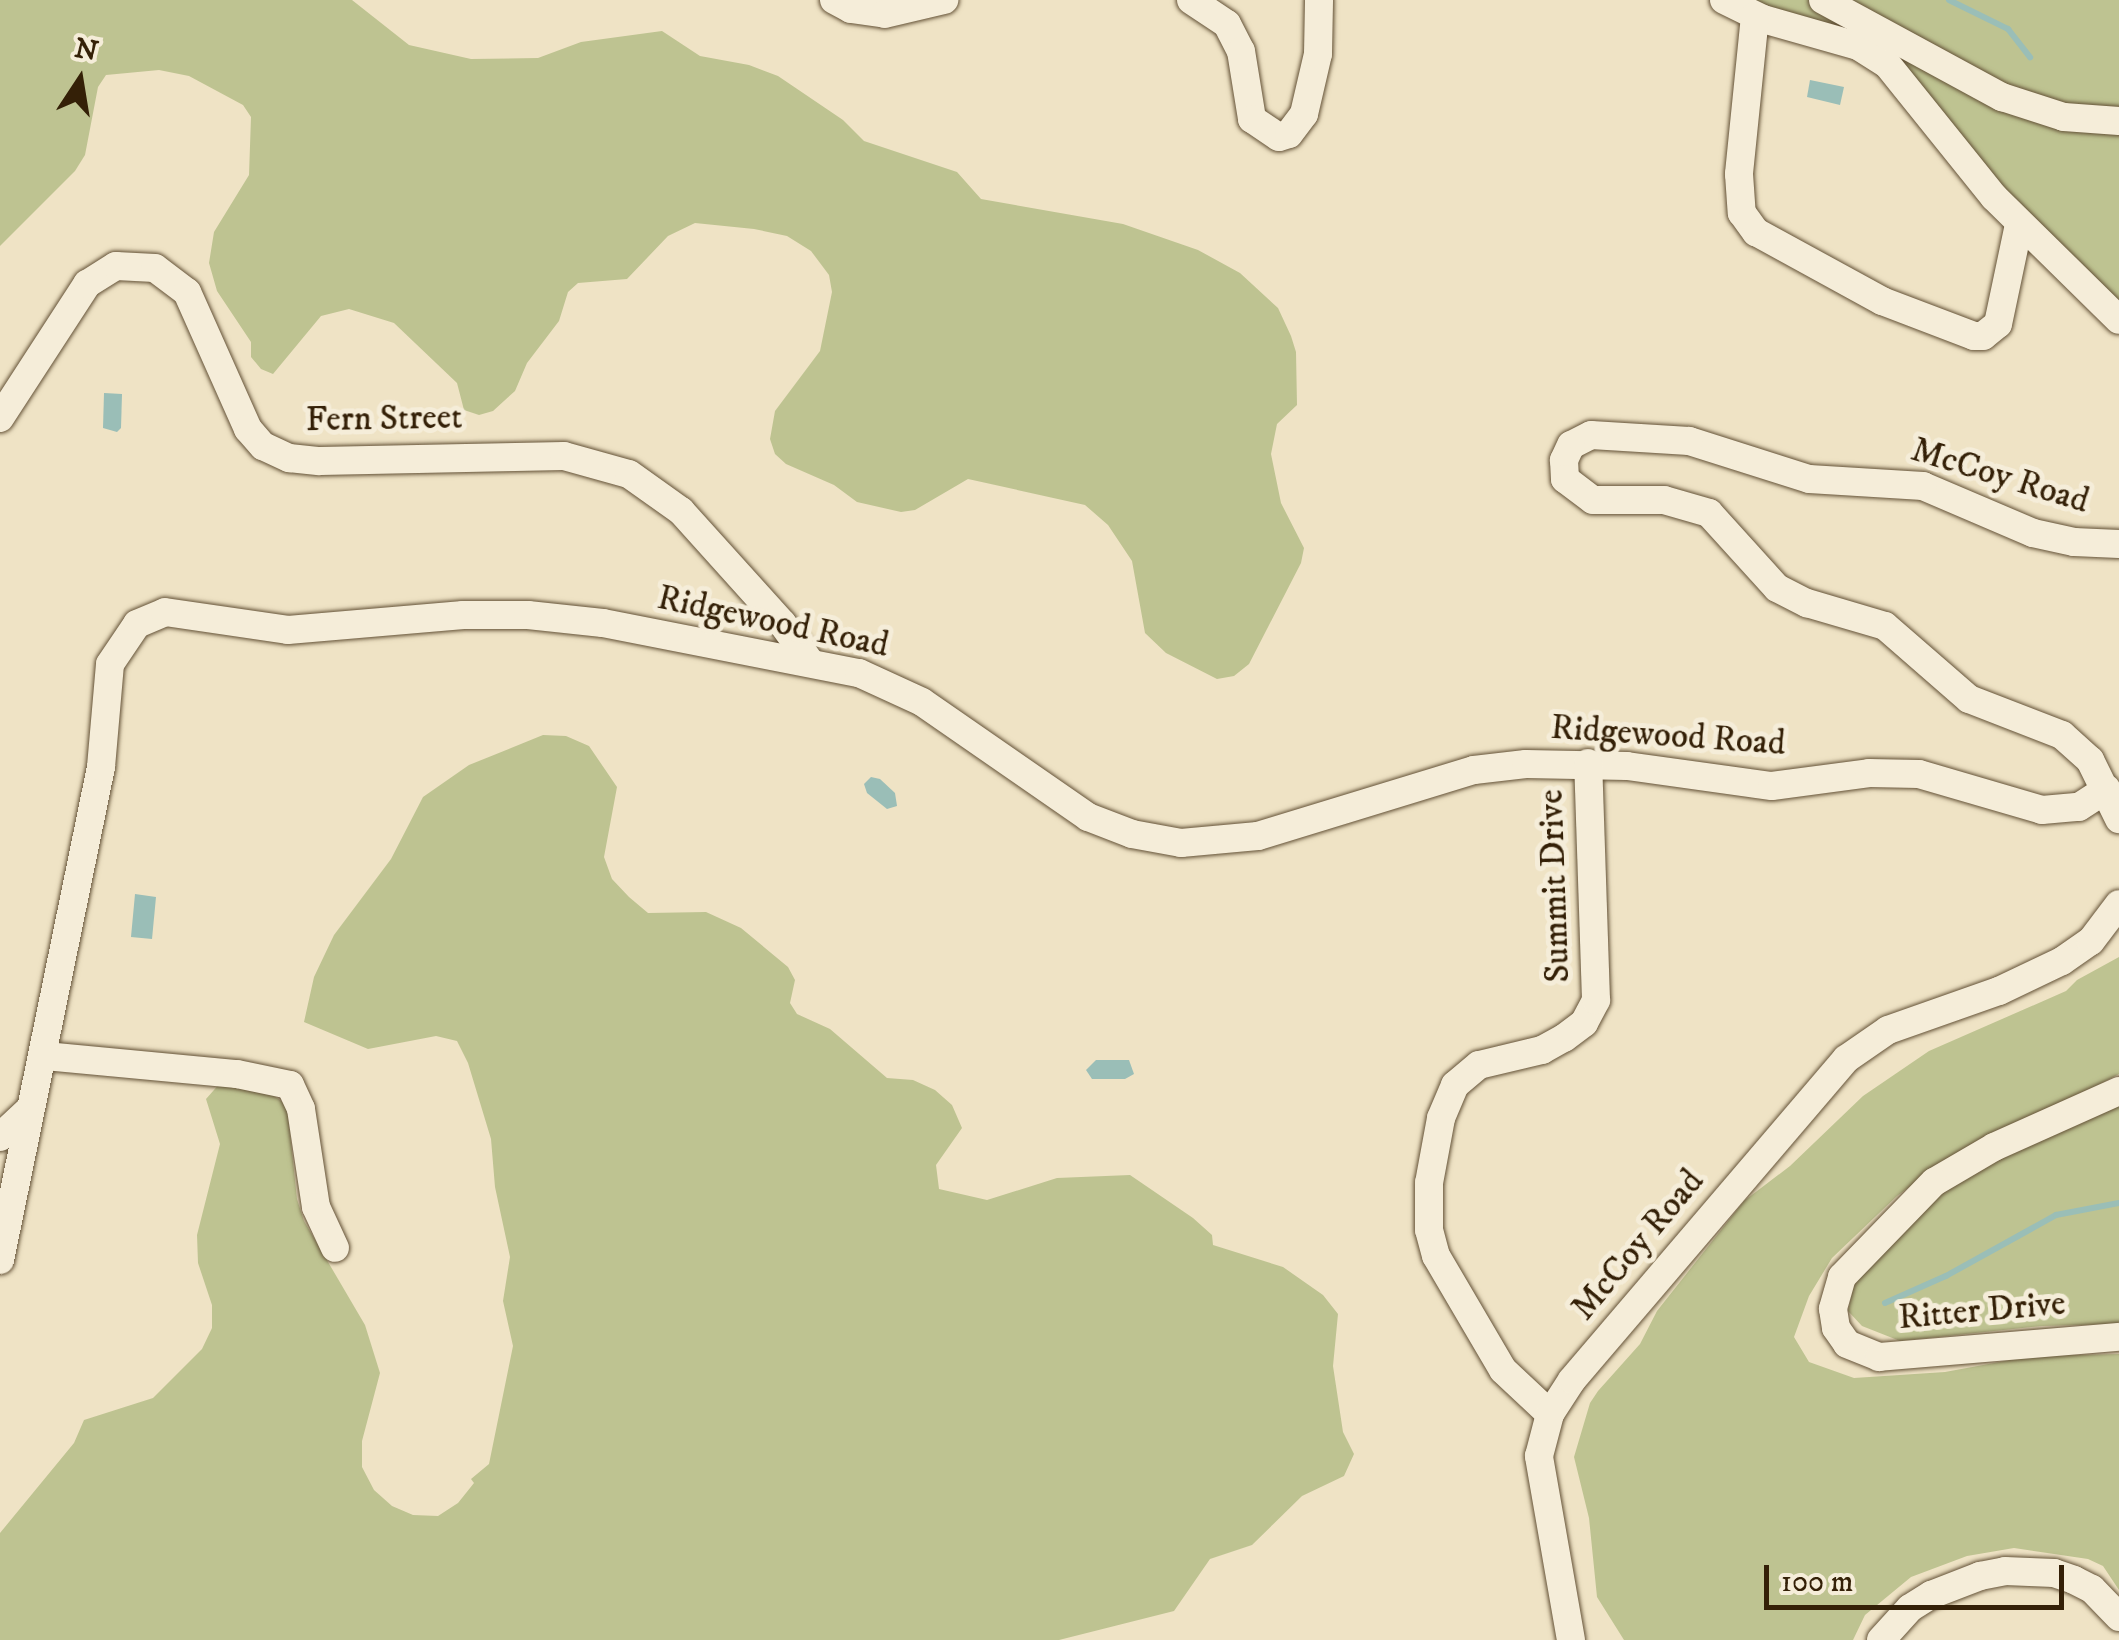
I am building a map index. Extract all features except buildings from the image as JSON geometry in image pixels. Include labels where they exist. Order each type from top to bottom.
[{"type":"street","points":[[834,0],[851,9],[885,14],[944,0]]},
{"type":"street","points":[[1191,0],[1226,24],[1242,52],[1252,119],[1279,137],[1288,134],[1304,114],[1318,54],[1319,0]]},
{"type":"street","points":[[1724,0],[1766,11],[1858,46],[1888,64],[2019,224],[2119,320]]},
{"type":"street","points":[[1823,0],[2002,97],[2064,117],[2119,122]]},
{"type":"street","points":[[1766,11],[1739,174],[1742,214],[1756,232],[1882,301],[1983,336],[1998,324],[2019,224]]},
{"type":"street","name":"Fern Street","points":[[0,418],[87,284],[116,266],[155,268],[188,292],[248,429],[264,446],[289,458],[320,462],[564,456],[628,474],[682,511],[782,622],[810,662]]},
{"type":"street","name":"McCoy Road","points":[[2119,544],[2074,542],[2033,532],[1923,486],[1809,479],[1689,440],[1591,435],[1571,445],[1564,460],[1565,479],[1593,500],[1664,500],[1709,513],[1777,588],[1807,603],[1885,626],[1969,699],[2062,735],[2090,760],[2119,819]]},
{"type":"street","name":"Ridgewood Road","points":[[0,1260],[30,1109],[45,1056],[101,767],[110,664],[125,636],[150,616],[184,614],[267,629],[312,630],[463,615],[528,614],[603,623],[810,662],[859,673],[902,690],[1088,817],[1132,834],[1181,844],[1258,836],[1474,770],[1588,764],[1665,770],[1745,785],[1869,773],[1919,774],[2042,810],[2079,807],[2106,789]]},
{"type":"street","name":"Summit Drive","points":[[1550,1414],[1503,1370],[1436,1256],[1429,1230],[1429,1183],[1440,1118],[1455,1085],[1479,1065],[1542,1050],[1564,1038],[1584,1023],[1596,1000],[1588,764]]},
{"type":"street","name":"McCoy Road","points":[[1571,1640],[1541,1481],[1542,1437],[1550,1414],[1786,1125],[1846,1059],[1888,1030],[1999,992],[2062,962],[2104,929],[2119,904]]},
{"type":"street","points":[[45,1056],[238,1074],[290,1085],[301,1109],[316,1207],[335,1248]]},
{"type":"street","name":"Ritter Drive","points":[[2119,1091],[1994,1147],[1934,1182],[1842,1277],[1833,1309],[1836,1328],[1846,1344],[1879,1357],[2119,1337]]},
{"type":"street","points":[[0,1137],[30,1109]]},
{"type":"street","points":[[1881,1640],[1910,1608],[1930,1596],[1968,1580],[2005,1572],[2032,1570],[2074,1580],[2092,1590],[2119,1617]]},
{"type":"green space","points":[[0,0],[352,0],[409,45],[471,59],[538,58],[581,42],[662,31],[700,56],[749,65],[778,76],[843,120],[864,141],[957,172],[981,199],[1123,224],[1198,250],[1240,273],[1278,308],[1291,336],[1296,352],[1297,405],[1277,424],[1271,454],[1281,503],[1304,548],[1301,563],[1249,664],[1234,676],[1217,679],[1166,653],[1145,633],[1132,561],[1108,525],[1085,505],[968,479],[915,510],[901,512],[857,502],[834,485],[786,464],[775,454],[770,439],[775,411],[820,351],[832,292],[829,275],[811,251],[787,236],[754,229],[695,223],[668,236],[627,279],[578,283],[568,292],[559,321],[527,363],[515,391],[493,411],[479,415],[464,410],[457,383],[394,323],[349,309],[321,316],[273,374],[261,369],[251,357],[251,342],[217,291],[209,263],[214,232],[249,175],[251,117],[243,105],[189,76],[159,70],[106,75],[98,87],[85,155],[75,171],[0,246]]},
{"type":"green space","points":[[1753,0],[2119,0],[2119,308],[2021,212],[1897,57]]},
{"type":"green space","points":[[543,735],[566,736],[589,746],[617,787],[604,857],[612,879],[629,897],[648,913],[706,912],[741,928],[788,967],[795,980],[790,1003],[797,1014],[830,1029],[887,1078],[913,1080],[935,1090],[952,1105],[962,1128],[936,1165],[939,1189],[987,1200],[1057,1178],[1130,1175],[1193,1218],[1212,1235],[1213,1245],[1283,1267],[1323,1295],[1338,1314],[1333,1366],[1343,1432],[1354,1454],[1344,1476],[1302,1496],[1252,1545],[1210,1559],[1174,1611],[1059,1640],[0,1640],[0,1533],[74,1443],[84,1420],[153,1398],[202,1349],[212,1328],[212,1305],[198,1263],[197,1235],[220,1144],[206,1099],[221,1082],[267,1091],[287,1105],[297,1199],[304,1221],[365,1325],[380,1373],[362,1441],[362,1467],[374,1490],[392,1506],[413,1515],[438,1516],[458,1503],[474,1483],[471,1479],[489,1464],[513,1346],[503,1301],[510,1257],[495,1187],[491,1139],[468,1063],[457,1041],[436,1036],[368,1049],[304,1022],[314,977],[334,935],[391,859],[423,797],[469,765]]},
{"type":"green space","points":[[2119,957],[2119,1074],[1923,1177],[1897,1196],[1832,1258],[1809,1296],[1794,1337],[1809,1362],[1854,1378],[1945,1372],[2032,1356],[2119,1354],[2119,1590],[2103,1566],[2088,1559],[2014,1548],[1967,1556],[1911,1577],[1865,1615],[1853,1640],[1624,1640],[1597,1597],[1589,1518],[1574,1457],[1590,1403],[1598,1391],[1640,1344],[1657,1311],[1744,1201],[1790,1166],[1863,1096],[1929,1051],[2066,991],[2077,980]]},
{"type":"green space","points":[[2119,1104],[2119,1324],[2042,1326],[1900,1341],[1862,1326],[1848,1311],[1855,1279],[1944,1185]]},
{"type":"water","points":[[1810,80],[1844,87],[1840,105],[1807,97]]},
{"type":"water","points":[[104,393],[122,394],[121,428],[117,432],[103,428]]},
{"type":"water","points":[[871,777],[880,779],[895,793],[897,806],[887,809],[867,793],[864,784]]},
{"type":"water","points":[[135,894],[156,897],[152,939],[131,937]]},
{"type":"water","points":[[1096,1060],[1129,1060],[1134,1074],[1125,1079],[1092,1079],[1086,1070]]},
{"type":"waterway","points":[[1949,0],[2008,29],[2030,57]]},
{"type":"waterway","points":[[1885,1303],[1946,1276],[2056,1215],[2119,1203]]}]
